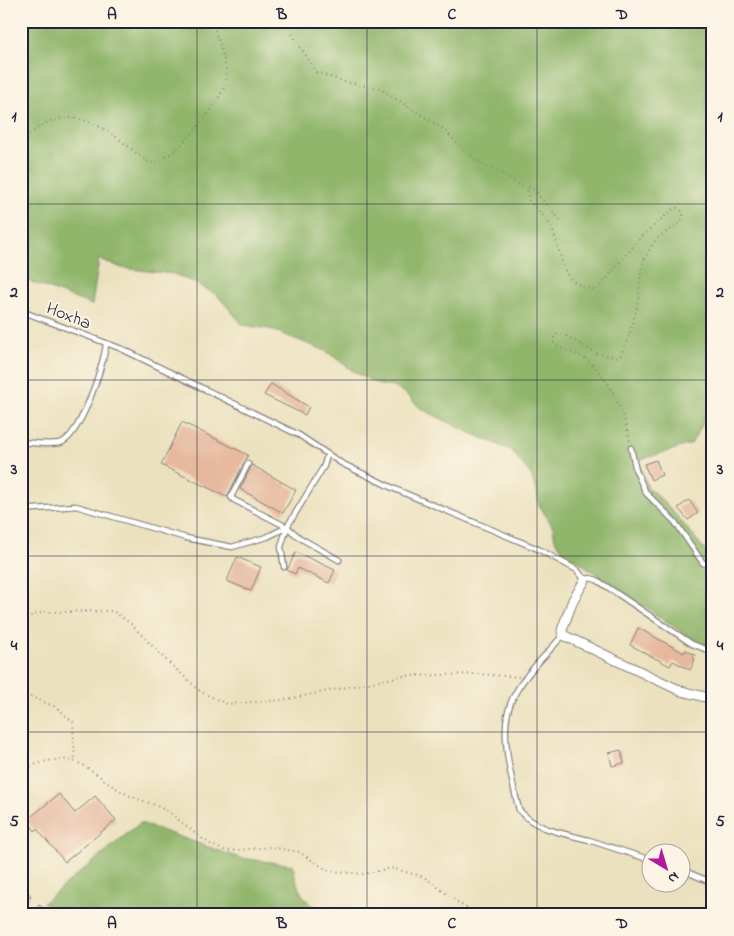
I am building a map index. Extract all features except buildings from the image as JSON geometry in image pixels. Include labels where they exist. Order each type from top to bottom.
[{"type":"street","points":[[584,580],[573,600],[562,630],[563,635],[680,691],[713,699]]},
{"type":"lane","name":"Hoxha","points":[[21,311],[122,349],[300,436],[327,455],[397,490],[538,549],[577,570],[584,580]]},
{"type":"lane","points":[[21,442],[61,442],[73,434],[89,399],[105,356],[106,344]]},
{"type":"lane","points":[[631,448],[636,471],[646,493],[675,522],[703,563],[713,566]]},
{"type":"lane","points":[[284,567],[281,547],[286,527],[324,466],[327,455]]},
{"type":"lane","points":[[248,464],[232,497],[286,527],[300,538],[339,560]]},
{"type":"lane","points":[[21,510],[76,506],[186,538],[232,547],[266,537],[286,527]]},
{"type":"lane","points":[[584,580],[590,578],[597,580],[692,644],[713,652]]},
{"type":"lane","points":[[563,635],[526,677],[509,707],[505,727],[519,810],[526,818],[562,835],[586,839],[642,857]]},
{"type":"lane","points":[[692,875],[713,884]]},
{"type":"path","points":[[21,140],[55,120],[79,120],[101,126],[150,163],[161,161],[195,131],[224,88],[225,68],[212,21]]},
{"type":"path","points":[[284,21],[316,72],[345,82],[379,88],[442,128],[474,159],[511,179],[526,190],[528,200],[549,224],[568,275],[574,284],[597,290],[656,223],[675,208],[683,212],[683,218],[679,223],[656,240],[645,258],[639,282],[637,306],[625,348],[618,357],[597,354],[565,335],[558,334],[554,336],[554,344],[560,349],[591,363],[613,390],[631,448]]},
{"type":"path","points":[[526,190],[528,187],[534,190],[560,220]]},
{"type":"path","points":[[21,619],[44,612],[113,612],[130,623],[201,692],[227,704],[283,700],[403,676],[477,674],[526,677]]},
{"type":"path","points":[[21,694],[56,707],[73,722],[75,761]]},
{"type":"path","points":[[21,770],[47,760],[75,761],[88,766],[128,795],[168,812],[206,842],[222,850],[271,847],[299,852],[330,870],[364,874],[391,868],[424,877],[460,904],[479,915]]},
{"type":"green space","points":[[21,21],[713,21],[713,406],[691,444],[639,460],[648,487],[668,506],[713,559],[713,646],[701,645],[563,551],[555,540],[553,527],[539,505],[537,491],[530,473],[511,450],[466,431],[420,408],[405,393],[394,387],[380,385],[356,373],[326,351],[270,329],[243,325],[217,295],[174,274],[122,268],[99,259],[92,305],[21,278]]},
{"type":"green space","points":[[140,823],[240,858],[293,865],[297,883],[308,902],[332,915],[65,915],[43,903]]}]
